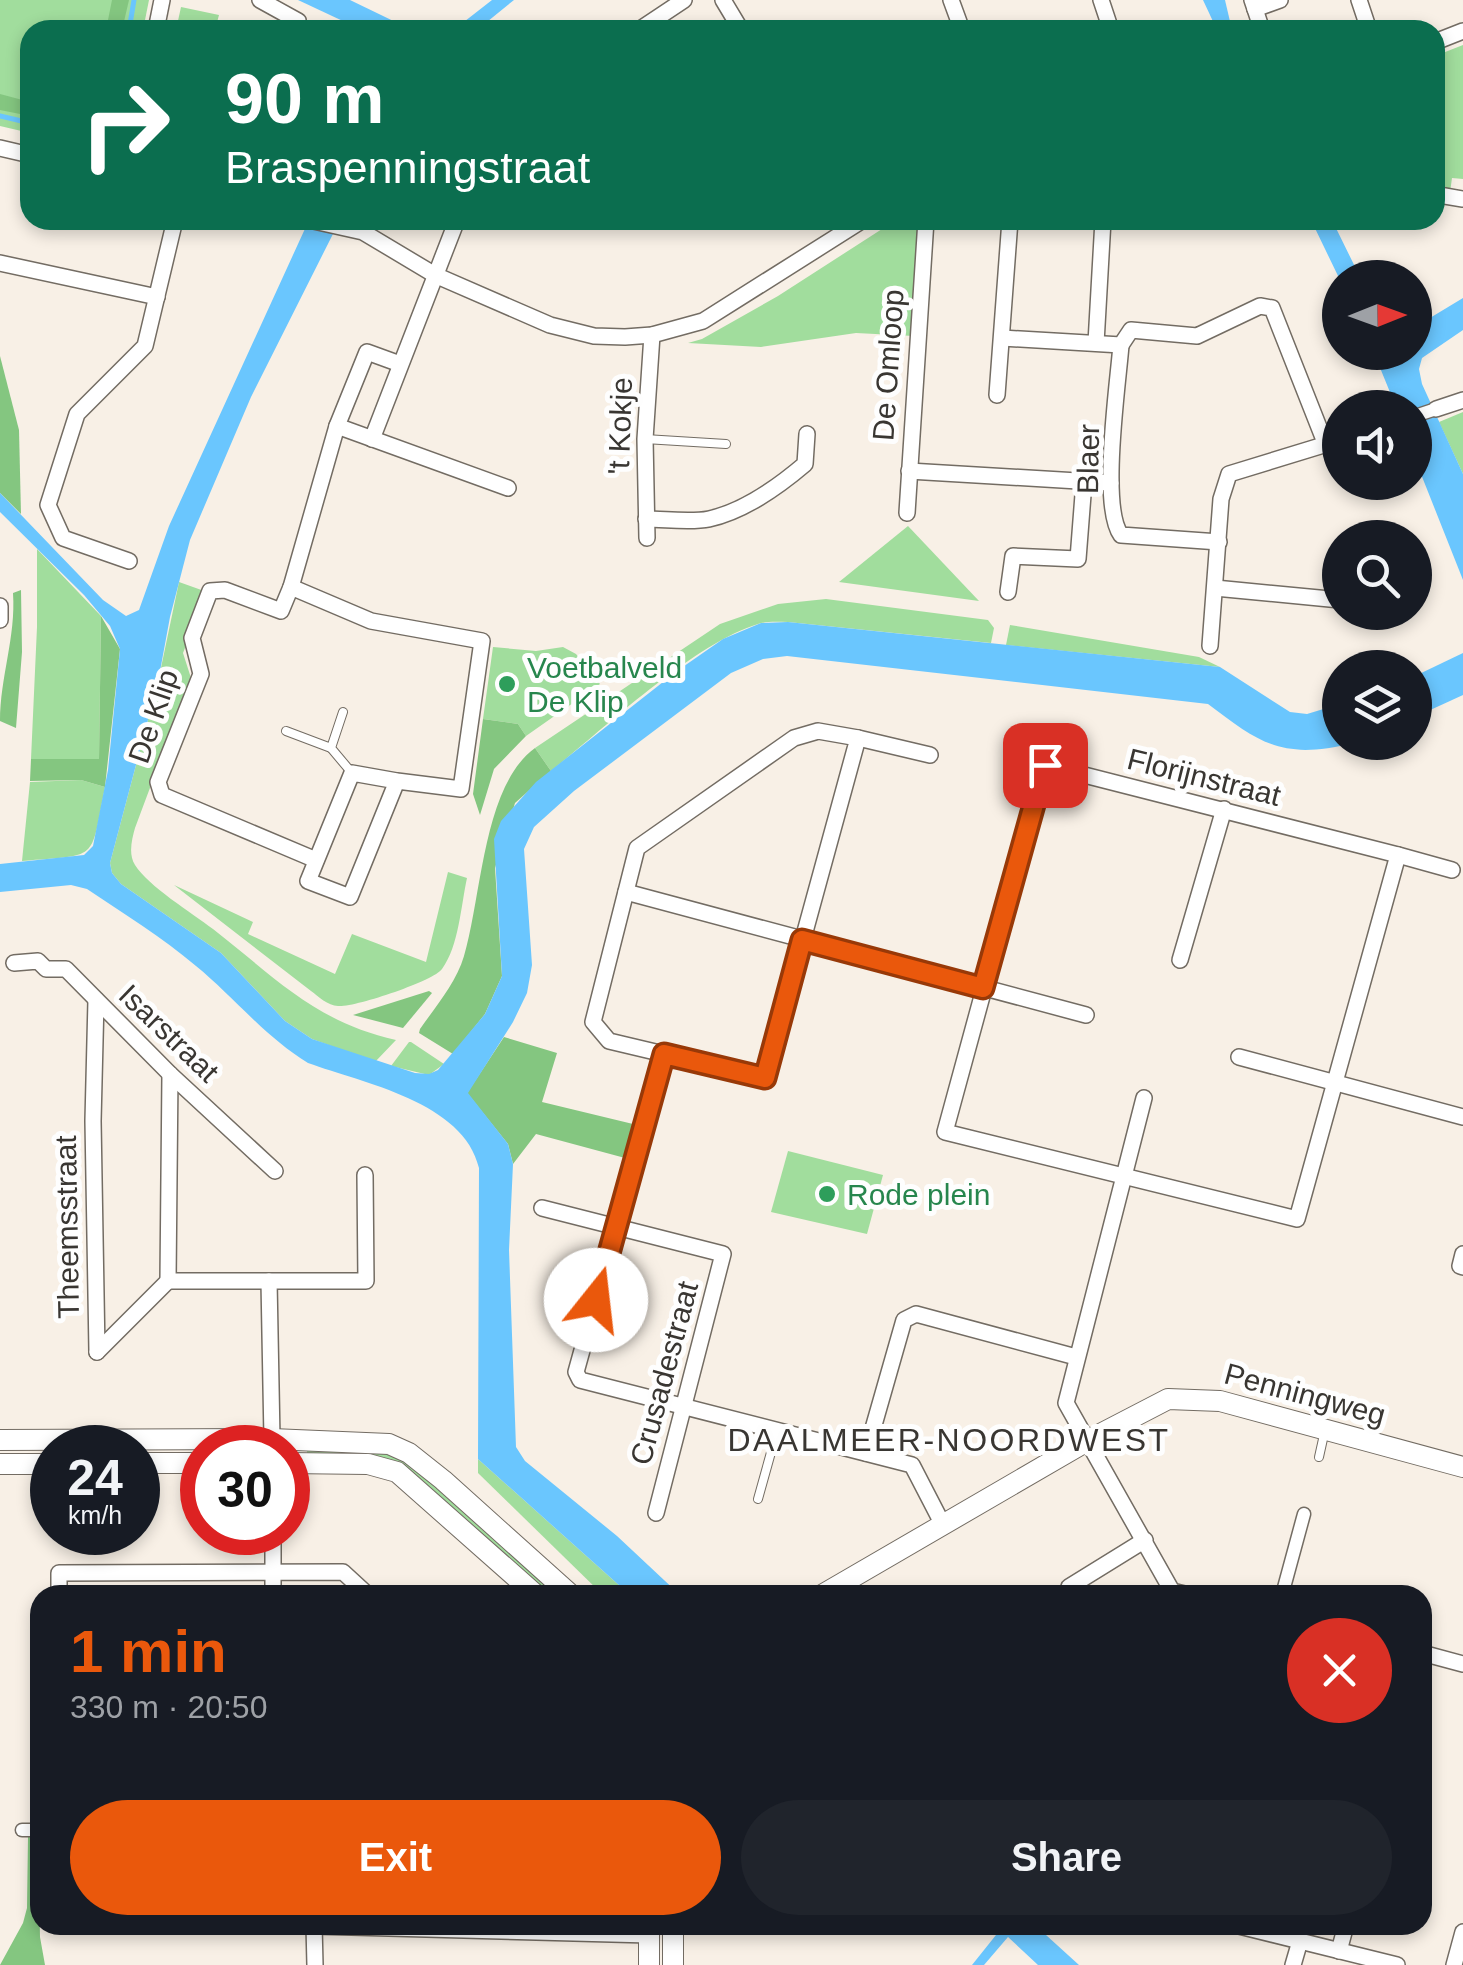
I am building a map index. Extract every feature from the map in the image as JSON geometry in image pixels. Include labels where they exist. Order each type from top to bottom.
[{"type":"street","points":[[260,0],[296,20]]},
{"type":"street","points":[[654,20],[684,0]]},
{"type":"street","points":[[1253,4],[1280,0]]},
{"type":"street","points":[[129,562],[63,538],[48,505],[77,414],[145,346],[173,230]]},
{"type":"street","points":[[355,230],[434,274],[550,326],[594,336],[652,336],[703,321],[843,230]]},
{"type":"street","points":[[372,439],[454,230]]},
{"type":"street","name":"De Omloop","points":[[907,513],[925,230]]},
{"type":"street","points":[[997,395],[1009,230]]},
{"type":"street","points":[[1096,343],[1102,230]]},
{"type":"street","points":[[0,263],[157,297]]},
{"type":"street","points":[[1002,338],[1121,344],[1131,330],[1196,336],[1260,306],[1272,308],[1322,419]]},
{"type":"street","name":"'t Kokje","points":[[647,538],[645,439],[652,336]]},
{"type":"street","name":"Blaer","points":[[1121,344],[1111,483],[1116,529],[1121,535],[1219,542]]},
{"type":"street","points":[[397,781],[350,897],[308,881],[352,774],[461,789],[482,641],[372,621],[291,588],[337,426],[367,352],[400,364]]},
{"type":"street","points":[[1432,410],[1463,400]]},
{"type":"street","points":[[337,426],[508,488]]},
{"type":"street","name":"'t Kokje","points":[[646,519],[708,519],[755,500],[805,464],[807,434]]},
{"type":"street","points":[[1210,646],[1221,499],[1229,474],[1322,446]]},
{"type":"street","points":[[909,471],[1111,483]]},
{"type":"street","name":"Blaer","points":[[1008,592],[1013,556],[1078,560],[1084,482]]},
{"type":"street","name":"De Klip","points":[[291,588],[281,611],[225,590],[210,592],[192,638],[201,674],[158,782],[162,795],[316,860]]},
{"type":"street","points":[[1215,588],[1322,598]]},
{"type":"street","points":[[0,606],[0,620]]},
{"type":"street","points":[[858,738],[765,1078],[609,1041],[593,1022],[637,848],[794,738],[818,730],[858,738],[930,755]]},
{"type":"street","name":"Florijnstraat","points":[[1398,856],[1297,1219],[945,1132],[1045,765],[1224,810],[1452,870]]},
{"type":"street","points":[[1180,960],[1224,810]]},
{"type":"street","points":[[626,892],[1086,1015]]},
{"type":"street","name":"Isarstraat","points":[[14,963],[38,961],[46,969],[66,969],[170,1074],[275,1171]]},
{"type":"street","name":"Theemsstraat","points":[[96,1000],[93,1121],[97,1352],[168,1280]]},
{"type":"street","points":[[664,1054],[576,1372],[580,1380],[912,1464],[943,1525]]},
{"type":"street","points":[[1239,1057],[1463,1117]]},
{"type":"street","points":[[170,1074],[168,1280],[366,1281],[365,1175]]},
{"type":"street","points":[[1144,1098],[1066,1403],[1169,1585]]},
{"type":"street","name":"Crusadestraat","points":[[542,1208],[723,1254],[656,1513]]},
{"type":"street","points":[[1463,1254],[1463,1267]]},
{"type":"street","points":[[269,1280],[272,1425]]},
{"type":"street","points":[[866,1453],[904,1320],[916,1314],[1076,1357]]},
{"type":"street","name":"Penningweg","points":[[839,1585],[1156,1403],[1182,1397],[1220,1400],[1463,1467]]},
{"type":"street","points":[[0,1440],[180,1442]]},
{"type":"street","points":[[310,1443],[380,1442],[409,1454],[561,1585]]},
{"type":"street","points":[[310,1463],[368,1464],[397,1472],[525,1585]]},
{"type":"street","points":[[0,1464],[30,1464]]},
{"type":"street","points":[[1285,1585],[1304,1514]]},
{"type":"street","points":[[1072,1585],[1145,1540]]},
{"type":"street","points":[[273,1555],[273,1585]]},
{"type":"street","points":[[60,1585],[60,1573],[273,1572],[343,1572],[357,1585]]},
{"type":"street","points":[[1432,1656],[1463,1664]]},
{"type":"street","points":[[22,1830],[30,1830]]},
{"type":"street","points":[[1454,1965],[1463,1932]]},
{"type":"street","points":[[314,1935],[315,1965]]},
{"type":"street","points":[[648,1935],[649,1965]]},
{"type":"street","points":[[673,1935],[673,1965]]},
{"type":"street","points":[[1275,1935],[1398,1965]]},
{"type":"street","points":[[1339,1951],[1343,1935]]},
{"type":"street","points":[[1293,1965],[1300,1941]]},
{"type":"lane","points":[[645,439],[726,444]]},
{"type":"lane","points":[[331,748],[344,712]]},
{"type":"lane","points":[[286,732],[331,748],[352,774]]},
{"type":"lane","points":[[1319,1457],[1325,1430]]},
{"type":"lane","points":[[758,1499],[777,1431]]},
{"type":"green space","points":[[0,0],[149,0],[145,20],[20,20],[20,131],[0,126]]},
{"type":"green space","points":[[112,0],[129,0],[124,20],[108,20]]},
{"type":"green space","points":[[181,7],[219,15],[218,20],[178,20]]},
{"type":"green space","points":[[1463,45],[1463,179],[1452,178],[1450,192],[1445,185],[1445,52]]},
{"type":"green space","points":[[0,94],[20,99],[20,114],[0,110]]},
{"type":"green space","points":[[880,230],[921,230],[914,336],[856,333],[761,347],[688,343],[778,296]]},
{"type":"green space","points":[[0,356],[19,430],[21,514],[0,493]]},
{"type":"green space","points":[[1463,412],[1463,474],[1439,422]]},
{"type":"green space","points":[[908,526],[979,601],[839,582]]},
{"type":"green space","points":[[37,549],[101,616],[99,760],[31,759]]},
{"type":"green space","points":[[179,582],[207,592],[183,653],[191,678],[135,828],[133,861],[160,890],[297,996],[342,1022],[396,1040],[375,1062],[312,1039],[285,1021],[221,953],[121,884],[112,873],[110,863],[158,682]]},
{"type":"green space","points":[[21,590],[22,652],[16,728],[0,721],[13,593]]},
{"type":"green space","points":[[826,599],[988,620],[994,628],[991,643],[788,622],[761,623],[733,634],[678,668],[551,771],[535,748],[720,624],[778,604]]},
{"type":"green space","points":[[101,616],[120,649],[105,787],[81,780],[30,781],[31,759],[99,759]]},
{"type":"green space","points":[[1010,625],[1199,657],[1220,667],[1006,645]]},
{"type":"green space","points":[[493,647],[536,651],[563,647],[576,654],[600,684],[526,736],[518,724],[483,719]]},
{"type":"green space","points":[[483,719],[518,724],[526,736],[494,769],[480,815],[473,794]]},
{"type":"green space","points":[[535,748],[551,771],[515,803],[495,868],[502,976],[485,1014],[453,1054],[419,1033],[420,1029],[445,994],[464,956],[487,843],[504,788],[518,765]]},
{"type":"green space","points":[[81,780],[105,787],[97,830],[87,850],[78,855],[22,861],[30,782]]},
{"type":"green space","points":[[448,872],[467,878],[456,937],[442,969],[393,993],[338,1006],[320,998],[174,885],[253,922],[248,934],[335,974],[352,934],[426,962]]},
{"type":"green space","points":[[432,993],[403,1028],[353,1015]]},
{"type":"green space","points":[[504,1037],[557,1053],[542,1102],[633,1124],[625,1158],[536,1134],[513,1164],[508,1144],[467,1093]]},
{"type":"green space","points":[[409,1042],[444,1064],[429,1075],[391,1066]]},
{"type":"green space","name":"Rode plein","points":[[788,1151],[883,1175],[867,1234],[771,1212]]},
{"type":"green space","points":[[310,1444],[368,1445],[415,1462],[554,1585],[536,1585],[433,1492],[310,1457]]},
{"type":"green space","points":[[478,1459],[619,1585],[593,1585],[478,1473]]},
{"type":"green space","points":[[30,1837],[30,1935],[40,1935],[45,1965],[0,1965],[27,1908]]},
{"type":"water","points":[[298,0],[350,0],[391,20],[341,20]]},
{"type":"water","points":[[492,0],[514,0],[489,20],[466,20]]},
{"type":"water","points":[[1203,0],[1225,0],[1230,20],[1212,20]]},
{"type":"water","points":[[304,230],[335,230],[251,397],[190,540],[158,682],[110,863],[121,884],[221,953],[285,1021],[312,1039],[415,1073],[438,1070],[485,1014],[502,976],[494,839],[501,821],[536,782],[677,671],[723,639],[761,623],[788,622],[1220,667],[1290,712],[1307,714],[1322,709],[1322,749],[1291,749],[1259,739],[1208,704],[787,656],[763,659],[731,673],[574,791],[534,827],[524,849],[532,965],[527,993],[468,1093],[508,1144],[513,1164],[509,1250],[516,1447],[525,1461],[617,1536],[669,1585],[619,1585],[478,1459],[479,1168],[470,1145],[454,1127],[408,1098],[308,1063],[183,955],[87,889],[71,885],[0,892],[0,864],[84,855],[93,846],[108,770],[120,649],[110,626],[84,595],[0,512],[0,493],[103,600],[126,616],[139,610],[169,526]]},
{"type":"water","points":[[1316,230],[1337,230],[1352,260],[1330,260]]},
{"type":"water","points":[[1463,298],[1463,330],[1432,351],[1432,317]]},
{"type":"water","points":[[1381,370],[1419,370],[1425,390],[1389,390]]},
{"type":"water","points":[[1432,406],[1463,474],[1463,580],[1431,500]]},
{"type":"water","points":[[1463,653],[1463,695],[1432,709],[1432,668]]},
{"type":"water","points":[[996,1935],[1046,1935],[1079,1965],[1038,1965],[1008,1937],[984,1965],[972,1965]]},
{"type":"waterway","points":[[131,20],[134,0]]},
{"type":"waterway","points":[[0,116],[20,121]]},
{"type":"place","name":"Voetbalveld De Klip","points":[[507,684]]},
{"type":"place","name":"Rode plein","points":[[827,1194]]},
{"type":"district","name":"DAALMEER-NOORDWEST","points":[[949,1440]]},
{"type":"route","points":[[596,1300],[664,1054],[765,1078],[802,940],[983,988],[1045,765]]}]
